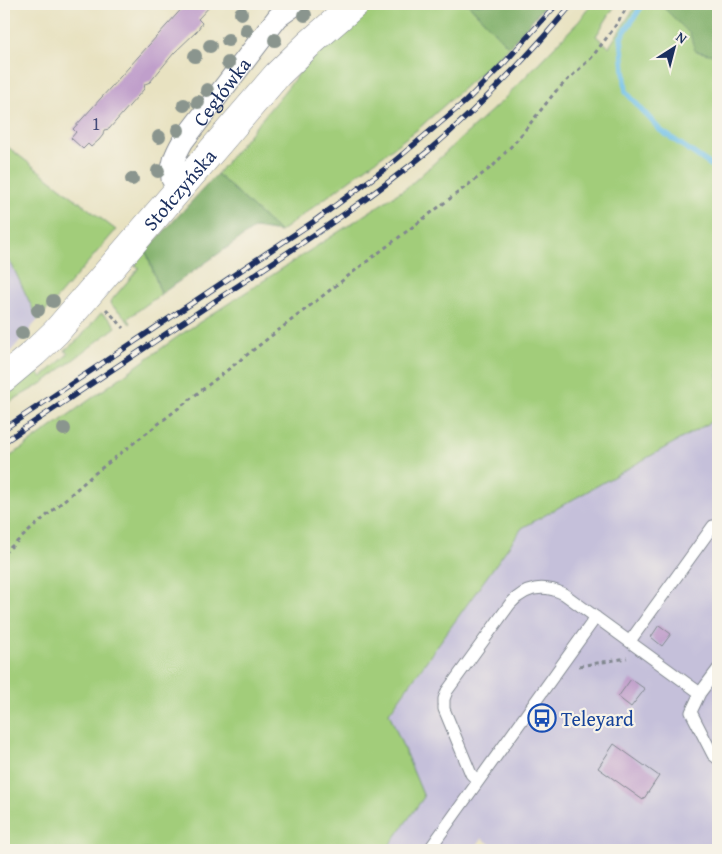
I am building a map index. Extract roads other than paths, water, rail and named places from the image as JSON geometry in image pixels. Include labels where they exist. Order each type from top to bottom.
[{"type":"street","name":"Cegłówka","points":[[180,188],[172,179],[172,165],[174,156],[183,141],[278,17],[296,4]]},
{"type":"street","name":"Stołczyńska","points":[[4,378],[56,332],[277,75],[309,44],[356,4]]},
{"type":"lane","points":[[634,644],[713,526]]},
{"type":"lane","points":[[478,781],[471,774],[444,710],[444,699],[447,691],[510,604],[524,592],[536,588],[555,590],[568,597],[700,693]]},
{"type":"lane","points":[[428,850],[596,617]]},
{"type":"lane","points":[[718,669],[700,693],[691,712],[713,755],[718,759]]},
{"type":"waterway","points":[[643,4],[621,37],[626,92],[660,130],[718,170]]},
{"type":"railway","points":[[4,429],[313,222],[385,169],[466,101],[506,61],[557,4]]},
{"type":"railway","points":[[4,442],[307,240],[404,170],[447,135],[485,99],[521,62],[572,4]]},
{"type":"place","name":"Teleyard","points":[[542,718]]}]
